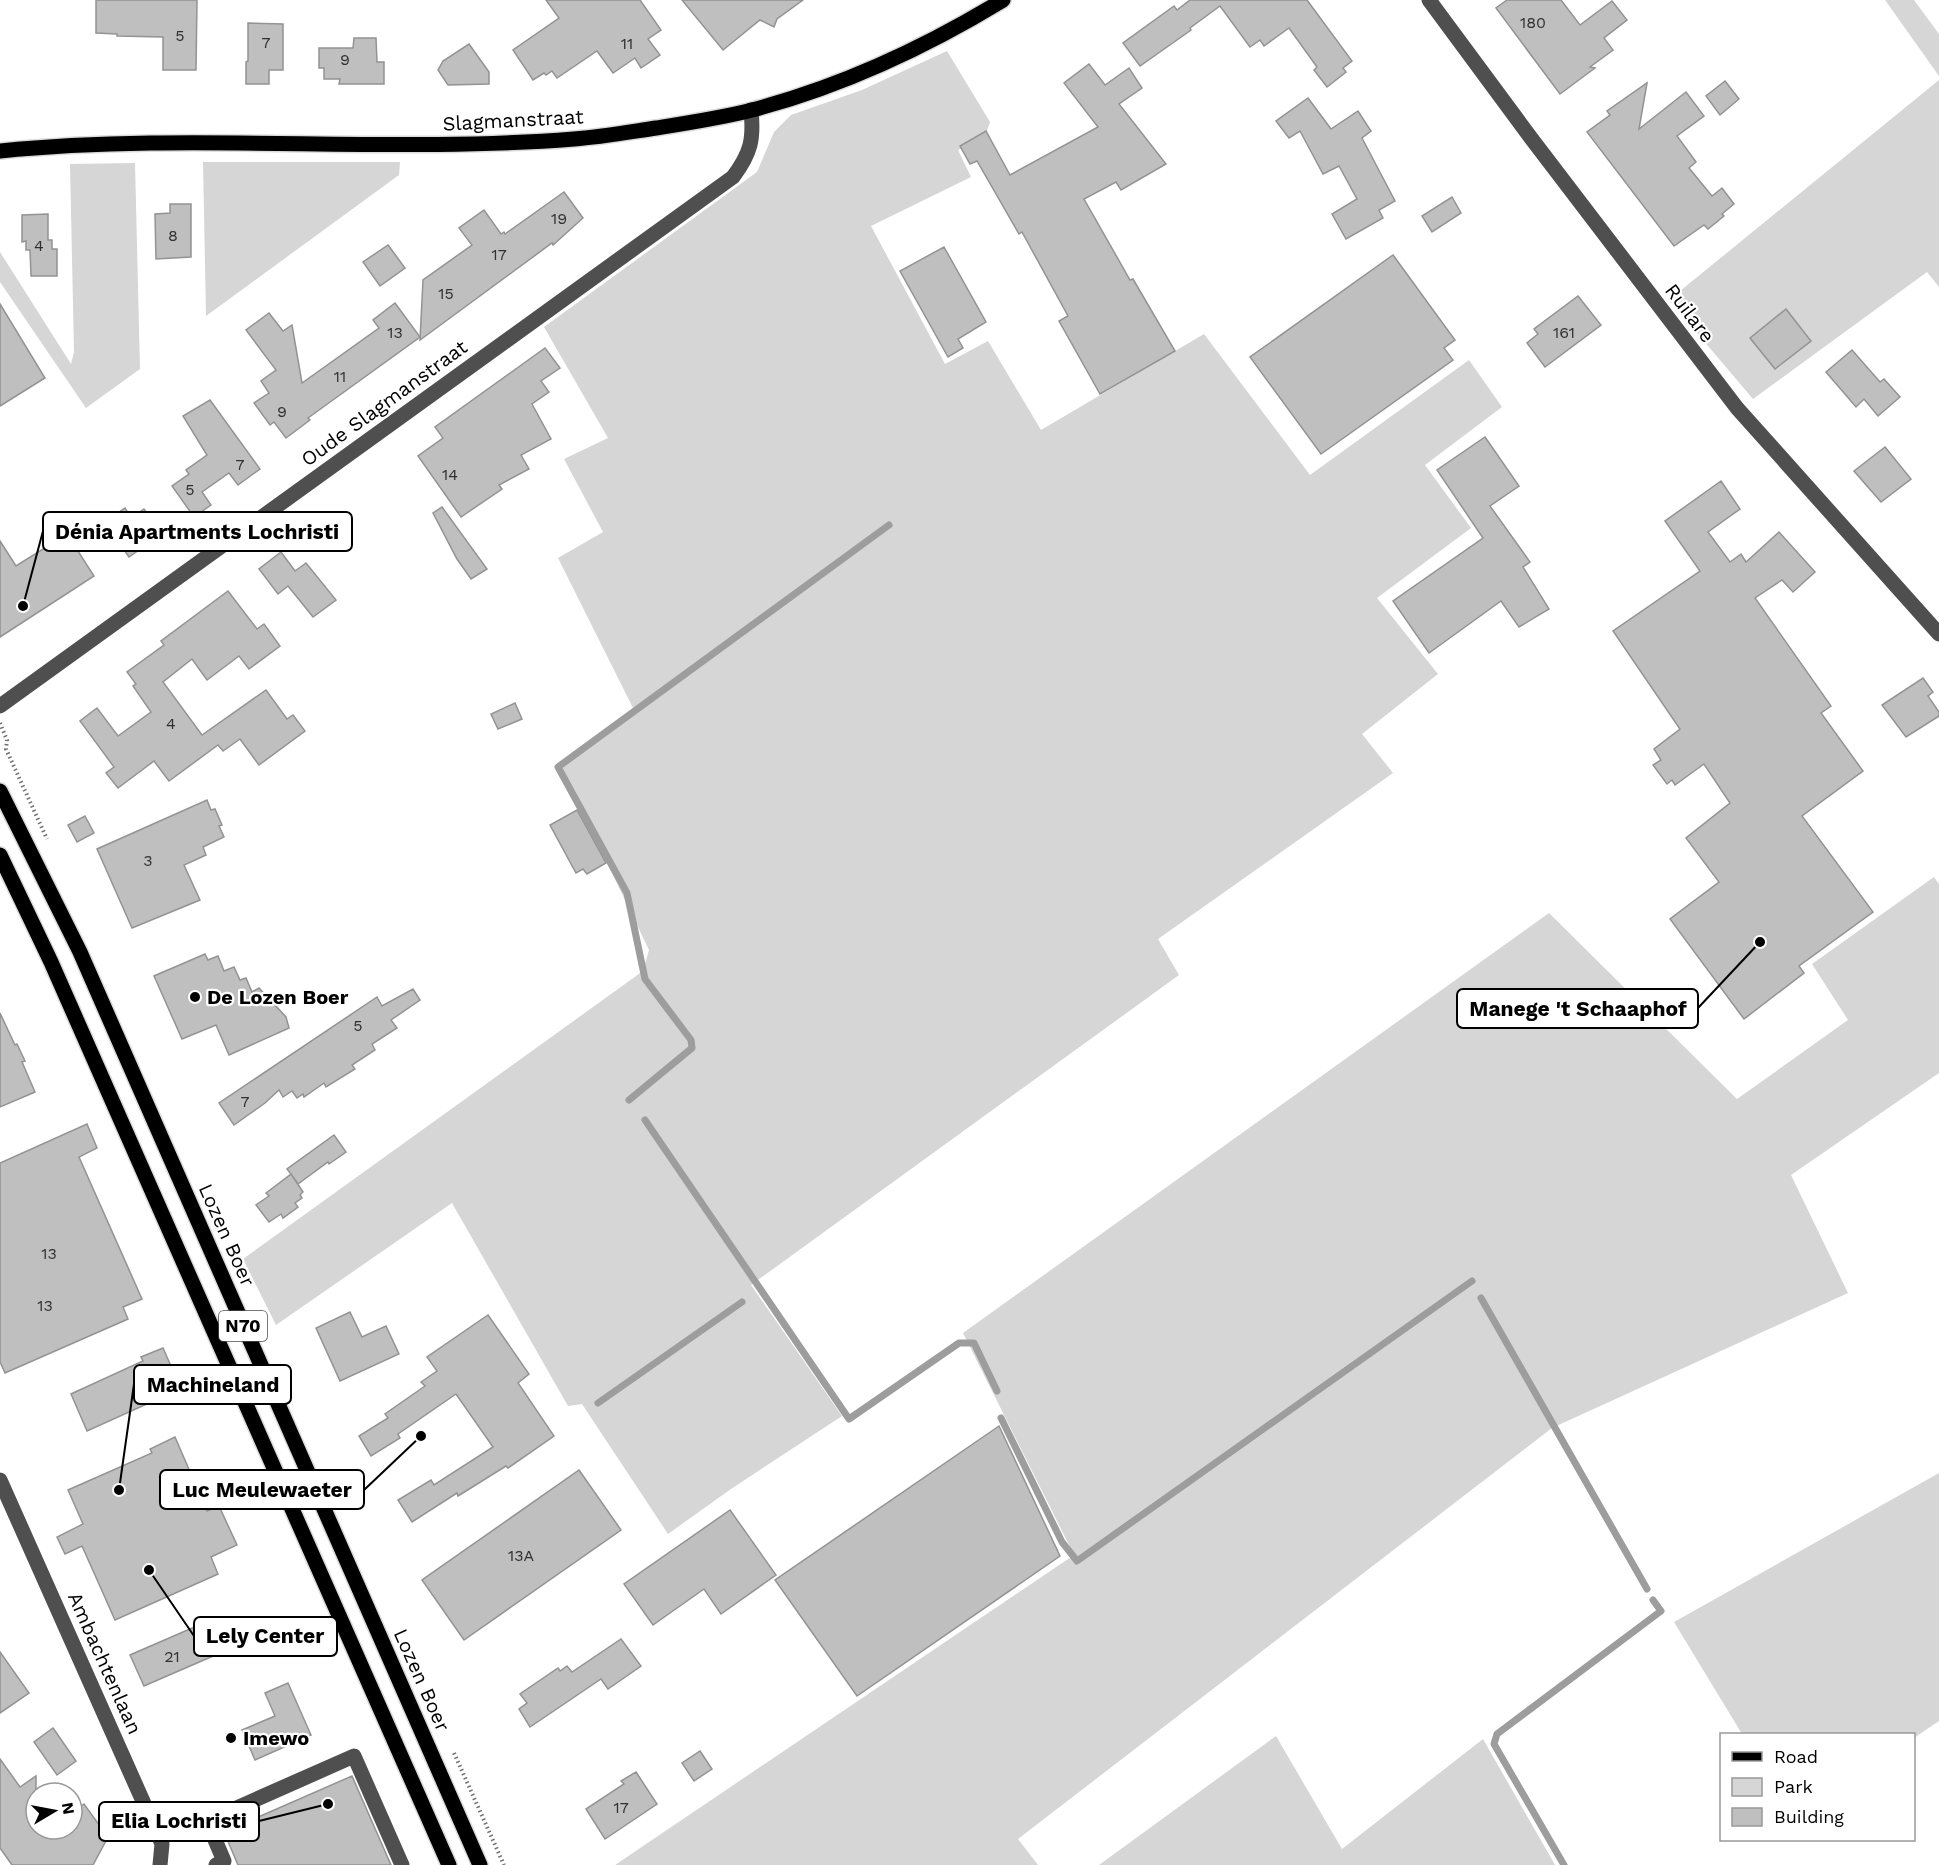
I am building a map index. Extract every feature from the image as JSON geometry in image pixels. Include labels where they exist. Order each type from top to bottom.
[{"type":"main road","name":"Slagmanstraat","points":[[0,151],[96,144],[499,144],[576,139],[691,122],[751,110],[809,92],[858,73],[948,30],[1003,0]]},
{"type":"main road","name":"Lozen Boer","points":[[0,790],[80,952],[480,1865]]},
{"type":"main road","name":"N70","points":[[0,855],[61,984],[449,1865]]},
{"type":"street","name":"Ruilare","points":[[1429,0],[1737,408],[1939,634]]},
{"type":"street","name":"Oude Slagmanstraat","points":[[0,706],[733,177],[744,163],[750,150],[753,132],[751,110]]},
{"type":"street","name":"Ambachtenlaan","points":[[0,1480],[162,1844],[160,1865]]},
{"type":"street","points":[[216,1865],[224,1861],[207,1821],[354,1756],[402,1865]]},
{"type":"path","points":[[0,751],[6,748]]},
{"type":"green space","points":[[1885,0],[1914,0],[1939,34],[1939,76]]},
{"type":"green space","points":[[947,51],[990,122],[985,136],[958,150],[971,177],[871,226],[945,364],[988,341],[1041,430],[1204,334],[1310,475],[1469,360],[1502,407],[1425,465],[1471,528],[1377,598],[1438,674],[1362,734],[1393,773],[1158,939],[1179,975],[751,1285],[842,1416],[731,1489],[668,1534],[582,1404],[568,1406],[452,1203],[276,1325],[243,1259],[643,971],[649,950],[561,767],[635,712],[558,558],[603,532],[564,459],[608,438],[544,327],[757,172],[774,132],[791,115],[862,90]]},
{"type":"green space","points":[[1939,80],[1939,287],[1927,272],[1753,399],[1669,300]]},
{"type":"green space","points":[[203,162],[400,162],[399,175],[206,316]]},
{"type":"green space","points":[[135,163],[140,369],[86,408],[0,282],[0,252],[71,364],[74,352],[70,164]]},
{"type":"green space","points":[[1934,877],[1939,884],[1939,1073],[1791,1175],[1848,1293],[1552,1428],[1018,1839],[1038,1865],[615,1865],[1074,1555],[963,1333],[1549,913],[1737,1099],[1848,1020],[1812,964]]},
{"type":"green space","points":[[1939,1473],[1939,1721],[1915,1737],[1915,1733],[1741,1733],[1674,1622]]},
{"type":"green space","points":[[1276,1736],[1342,1849],[1483,1739],[1555,1865],[1099,1865]]},
{"type":"building","points":[[96,0],[197,0],[196,70],[163,70],[163,37],[96,33]]},
{"type":"building","points":[[546,0],[640,0],[661,30],[648,39],[660,55],[641,68],[635,58],[613,73],[597,51],[557,78],[552,71],[533,80],[513,50],[559,18]]},
{"type":"building","points":[[682,0],[803,0],[777,19],[774,27],[760,20],[723,50]]},
{"type":"building","points":[[1190,0],[1307,0],[1352,61],[1343,68],[1346,72],[1327,87],[1314,70],[1317,67],[1289,28],[1264,46],[1260,40],[1250,47],[1220,6],[1140,66],[1123,43],[1174,6],[1177,10]]},
{"type":"building","points":[[1507,0],[1561,0],[1580,25],[1612,1],[1627,20],[1604,38],[1613,50],[1590,67],[1595,68],[1560,94],[1496,8]]},
{"type":"building","points":[[248,23],[283,24],[283,70],[269,70],[269,84],[246,84]]},
{"type":"building","points":[[354,38],[376,38],[377,62],[384,62],[384,84],[339,84],[340,79],[324,79],[324,68],[319,68],[319,48],[353,48]]},
{"type":"building","points":[[469,44],[489,72],[489,84],[448,85],[438,70],[443,61]]},
{"type":"building","points":[[1089,64],[1105,85],[1129,68],[1142,88],[1119,104],[1166,164],[1121,190],[1116,182],[1084,199],[1130,280],[1133,279],[1175,351],[1100,394],[1059,321],[1068,316],[1022,232],[1019,234],[977,161],[970,164],[960,146],[986,131],[1010,175],[1098,127],[1064,83]]},
{"type":"building","points":[[1725,81],[1739,99],[1720,115],[1706,96]]},
{"type":"building","points":[[1647,83],[1639,129],[1686,92],[1704,116],[1677,136],[1696,162],[1689,168],[1712,196],[1722,188],[1734,204],[1708,229],[1704,225],[1674,246],[1587,132],[1610,115],[1607,111]]},
{"type":"building","points":[[1308,98],[1331,129],[1358,111],[1371,131],[1362,138],[1395,201],[1379,210],[1383,218],[1346,239],[1332,214],[1357,199],[1339,166],[1323,174],[1300,131],[1289,138],[1276,121]]},
{"type":"building","points":[[564,192],[583,218],[553,245],[552,243],[420,340],[423,280],[472,245],[459,228],[484,210],[501,234],[504,232],[505,234]]},
{"type":"building","points":[[1452,197],[1461,213],[1432,232],[1422,216]]},
{"type":"building","points":[[170,204],[191,204],[191,257],[156,259],[155,214],[170,213]]},
{"type":"building","points":[[48,214],[48,240],[52,240],[52,249],[57,249],[57,276],[31,276],[30,250],[26,250],[26,241],[22,242],[22,215]]},
{"type":"building","points":[[388,245],[405,268],[380,286],[363,262]]},
{"type":"building","points":[[944,247],[986,322],[958,339],[963,348],[948,357],[900,271]]},
{"type":"building","points":[[1393,255],[1455,340],[1444,348],[1453,360],[1321,454],[1250,357]]},
{"type":"building","points":[[1578,296],[1601,325],[1545,367],[1527,343],[1538,334],[1534,329]]},
{"type":"building","points":[[395,303],[420,337],[308,418],[310,420],[286,438],[274,422],[270,425],[254,403],[269,393],[261,381],[276,370],[246,330],[269,313],[283,331],[292,325],[302,383],[379,328],[373,320]]},
{"type":"building","points":[[0,304],[45,378],[0,406]]},
{"type":"building","points":[[1786,309],[1811,341],[1775,369],[1750,338]]},
{"type":"building","points":[[545,348],[560,368],[541,381],[549,392],[532,404],[551,439],[521,455],[529,469],[499,485],[502,489],[461,517],[418,456],[443,438],[435,427]]},
{"type":"building","points":[[1852,350],[1880,382],[1884,379],[1900,397],[1878,416],[1864,399],[1856,407],[1826,372]]},
{"type":"building","points":[[210,400],[260,469],[238,485],[229,473],[202,492],[211,505],[194,517],[172,486],[189,474],[186,470],[207,455],[183,416]]},
{"type":"building","points":[[1485,437],[1519,486],[1490,506],[1530,562],[1523,567],[1549,609],[1519,627],[1501,601],[1429,653],[1393,601],[1483,538],[1437,470]]},
{"type":"building","points":[[1885,447],[1911,479],[1881,502],[1854,471]]},
{"type":"building","points":[[1721,481],[1740,509],[1708,532],[1730,562],[1741,554],[1746,562],[1779,532],[1815,572],[1793,592],[1782,580],[1755,598],[1831,706],[1821,713],[1863,771],[1802,816],[1873,912],[1799,966],[1804,973],[1744,1019],[1670,919],[1719,882],[1686,838],[1730,803],[1704,764],[1675,785],[1672,780],[1667,784],[1653,765],[1661,760],[1654,749],[1680,729],[1613,631],[1700,571],[1665,521]]},
{"type":"building","points":[[442,507],[487,569],[471,579],[457,559],[433,513]]},
{"type":"building","points":[[125,508],[131,518],[144,509],[162,534],[129,557],[106,521]]},
{"type":"building","points":[[67,534],[94,576],[0,637],[0,541],[16,566]]},
{"type":"building","points":[[281,552],[295,571],[306,563],[336,600],[313,617],[288,586],[278,594],[259,569]]},
{"type":"building","points":[[228,591],[257,629],[264,624],[280,646],[249,669],[239,656],[207,680],[192,659],[163,682],[202,735],[266,690],[287,719],[293,715],[305,731],[259,765],[240,739],[223,751],[218,745],[169,781],[154,761],[118,788],[106,773],[114,767],[80,721],[97,708],[118,736],[151,712],[133,686],[136,684],[127,672],[164,645],[161,641]]},
{"type":"building","points":[[1923,678],[1933,692],[1928,696],[1939,712],[1939,716],[1906,737],[1882,705]]},
{"type":"building","points":[[515,703],[522,719],[498,729],[491,714]]},
{"type":"building","points":[[207,800],[211,810],[215,809],[224,837],[203,847],[206,855],[184,865],[200,900],[132,928],[97,849]]},
{"type":"building","points":[[577,810],[606,863],[587,874],[583,869],[576,873],[550,825]]},
{"type":"building","points":[[85,816],[94,833],[77,842],[68,825]]},
{"type":"building","points":[[205,954],[208,960],[218,956],[224,971],[234,967],[240,980],[246,978],[252,992],[259,988],[286,1017],[289,1028],[229,1055],[216,1025],[182,1039],[154,976]]},
{"type":"building","points":[[413,989],[420,1000],[391,1020],[397,1028],[372,1044],[375,1050],[352,1065],[355,1069],[326,1087],[324,1083],[304,1097],[303,1094],[297,1098],[292,1091],[283,1097],[279,1090],[234,1125],[219,1103],[377,997],[382,1006]]},
{"type":"building","points":[[0,1013],[25,1061],[22,1062],[35,1092],[0,1107]]},
{"type":"building","points":[[87,1124],[97,1148],[79,1157],[142,1299],[123,1307],[128,1319],[5,1373],[0,1362],[0,1163]]},
{"type":"building","points":[[334,1135],[346,1152],[298,1184],[287,1169]]},
{"type":"building","points":[[291,1174],[303,1192],[300,1195],[302,1198],[295,1203],[298,1207],[283,1218],[281,1214],[269,1222],[256,1205],[269,1196],[266,1193]]},
{"type":"building","points":[[350,1312],[362,1337],[386,1326],[399,1354],[340,1381],[316,1328]]},
{"type":"building","points":[[488,1315],[529,1374],[518,1383],[554,1436],[508,1468],[506,1466],[458,1496],[457,1493],[412,1522],[398,1500],[431,1480],[434,1485],[493,1447],[456,1394],[398,1434],[400,1438],[371,1456],[359,1436],[388,1418],[385,1414],[425,1386],[421,1382],[437,1371],[427,1357]]},
{"type":"building","points":[[163,1348],[183,1393],[161,1403],[160,1398],[87,1431],[71,1394],[143,1361],[141,1357]]},
{"type":"building","points":[[999,1426],[1060,1556],[857,1696],[775,1580]]},
{"type":"building","points":[[175,1437],[207,1511],[219,1506],[237,1545],[211,1557],[218,1574],[115,1620],[82,1546],[65,1554],[57,1537],[83,1524],[68,1490],[152,1453],[150,1449]]},
{"type":"building","points":[[579,1470],[621,1530],[464,1640],[422,1580]]},
{"type":"building","points":[[730,1510],[776,1575],[721,1614],[704,1589],[653,1625],[624,1584]]},
{"type":"building","points":[[199,1625],[213,1656],[144,1686],[130,1655]]},
{"type":"building","points":[[621,1639],[641,1666],[608,1689],[601,1679],[530,1727],[519,1709],[527,1703],[520,1694],[558,1668],[560,1671],[567,1666],[572,1672]]},
{"type":"building","points":[[0,1652],[29,1693],[0,1713]]},
{"type":"building","points":[[288,1683],[311,1735],[255,1760],[242,1730],[275,1716],[265,1693]]},
{"type":"building","points":[[53,1728],[76,1761],[57,1775],[34,1742]]},
{"type":"building","points":[[700,1751],[712,1769],[694,1781],[682,1763]]},
{"type":"building","points":[[0,1759],[20,1787],[24,1784],[24,1841],[84,1841],[84,1804],[108,1837],[93,1865],[12,1865],[0,1848]]},
{"type":"building","points":[[636,1772],[657,1804],[605,1839],[586,1809],[624,1784],[621,1781]]},
{"type":"building","points":[[352,1776],[391,1865],[238,1865],[224,1832]]},
{"type":"waterway","points":[[629,1100],[692,1048],[691,1040],[645,979],[627,893],[558,767],[889,525]]},
{"type":"waterway","points":[[645,1120],[849,1419],[959,1343],[974,1343],[997,1391]]},
{"type":"waterway","points":[[1001,1418],[1062,1542],[1077,1561],[1472,1281]]},
{"type":"waterway","points":[[1481,1298],[1647,1589]]},
{"type":"waterway","points":[[598,1403],[742,1302]]},
{"type":"waterway","points":[[1564,1865],[1494,1744],[1497,1734],[1661,1611],[1653,1600]]},
{"type":"place","name":"Dénia Apartments Lochristi","points":[[23,606]]},
{"type":"place","name":"Manege 't Schaaphof","points":[[1760,942]]},
{"type":"place","name":"De Lozen Boer","points":[[195,997]]},
{"type":"place","name":"Luc Meulewaeter","points":[[421,1436]]},
{"type":"place","name":"Machineland","points":[[119,1490]]},
{"type":"place","name":"Lely Center","points":[[149,1570]]},
{"type":"place","name":"Imewo","points":[[231,1738]]},
{"type":"place","name":"Elia Lochristi","points":[[328,1804]]}]
